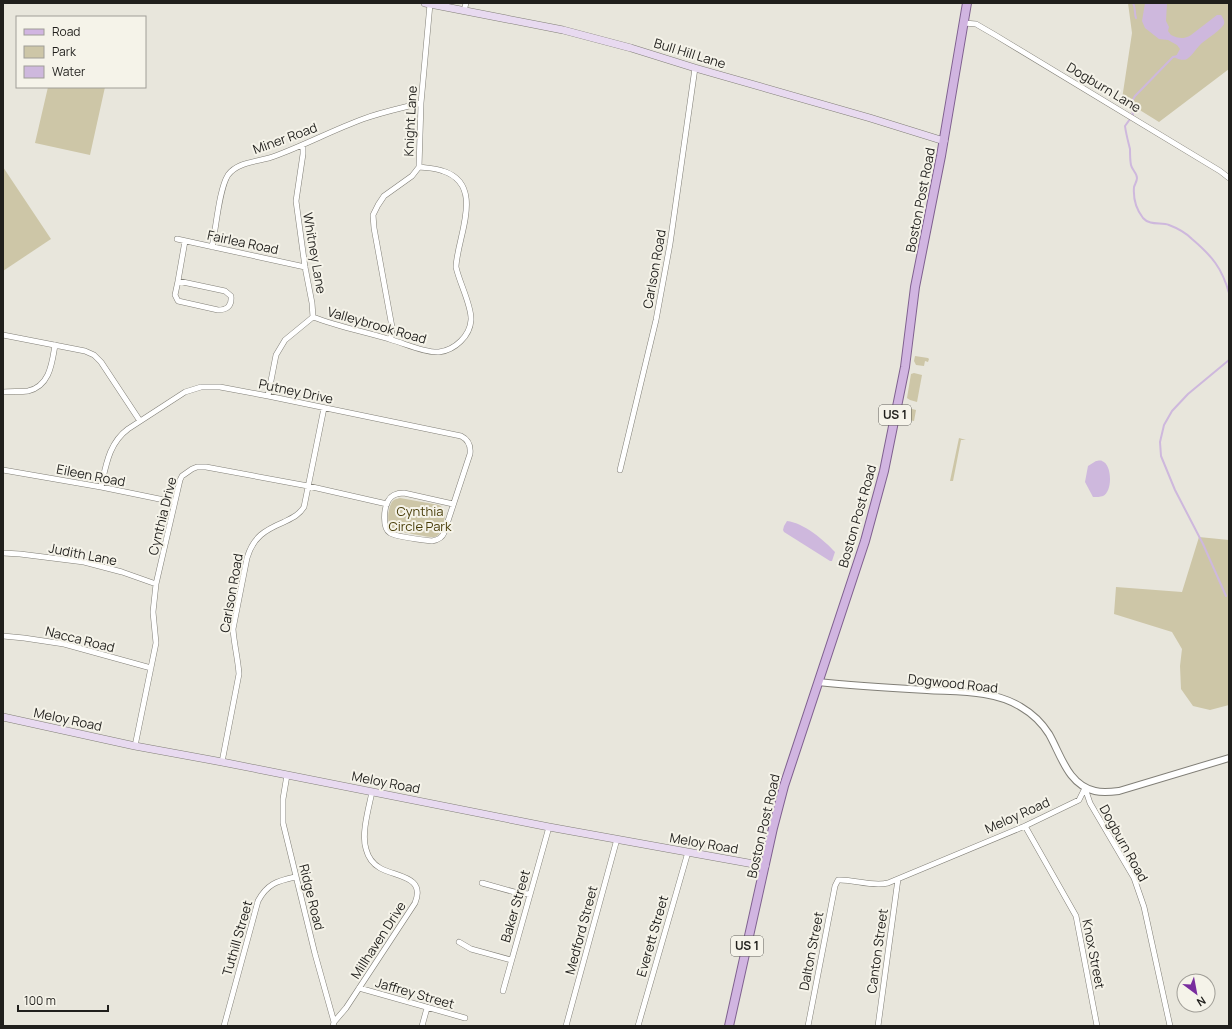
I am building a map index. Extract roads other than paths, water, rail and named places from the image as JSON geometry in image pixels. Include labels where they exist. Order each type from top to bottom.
[{"type":"main road","name":"Bull Hill Lane","points":[[428,3],[562,30],[631,48],[944,141]]},
{"type":"main road","name":"Boston Post Road","points":[[729,1026],[773,828],[784,786],[865,541],[884,471],[905,367],[915,287],[944,141],[967,3]]},
{"type":"main road","name":"Meloy Road","points":[[3,717],[135,746],[549,827],[765,866]]},
{"type":"street","name":"Knight Lane","points":[[391,339],[392,327],[373,215],[384,196],[412,176],[419,167],[428,3]]},
{"type":"street","points":[[464,11],[466,3]]},
{"type":"street","name":"Dogburn Lane","points":[[964,23],[976,24],[996,35],[1214,167],[1229,178]]},
{"type":"street","name":"Carlson Road","points":[[620,470],[656,320],[670,244],[695,68]]},
{"type":"street","name":"Miner Road","points":[[212,246],[223,187],[232,171],[247,163],[274,157],[362,120],[385,112],[422,103]]},
{"type":"street","name":"Whitney Lane","points":[[303,145],[296,201],[313,317]]},
{"type":"street","name":"Valleybrook Road","points":[[313,317],[430,351],[439,352],[448,350],[459,343],[464,337],[470,326],[471,314],[456,267],[467,207],[465,193],[460,183],[452,175],[435,169],[419,167]]},
{"type":"street","name":"Fairlea Road","points":[[177,239],[305,267]]},
{"type":"street","points":[[178,282],[224,291],[231,296],[230,305],[224,310],[218,310],[178,301],[175,296],[185,241]]},
{"type":"street","points":[[268,396],[276,355],[285,340],[313,317]]},
{"type":"street","points":[[3,335],[85,351],[94,355],[101,362],[140,421]]},
{"type":"street","points":[[3,392],[27,391],[43,383],[50,373],[55,345]]},
{"type":"street","name":"Putney Drive","points":[[101,487],[107,458],[113,445],[121,435],[140,421],[190,390],[201,387],[220,387],[465,438],[469,443],[470,454],[453,504]]},
{"type":"street","name":"Carlson Road","points":[[222,762],[239,674],[233,628],[248,553],[261,534],[301,512],[304,507],[324,408]]},
{"type":"street","name":"Cynthia Drive","points":[[135,746],[156,643],[153,612],[156,584],[174,502],[182,476],[197,467],[206,467],[308,486],[387,504]]},
{"type":"street","name":"Eileen Road","points":[[3,470],[101,487],[174,502]]},
{"type":"street","points":[[402,493],[453,504],[443,536],[432,541],[397,535],[389,532],[384,524],[387,504],[389,499],[393,496],[402,493]]},
{"type":"street","name":"Judith Lane","points":[[3,553],[84,562],[122,572],[156,584]]},
{"type":"street","name":"Nacca Road","points":[[3,636],[64,644],[151,668]]},
{"type":"street","name":"Dogwood Road","points":[[818,682],[864,687],[972,693],[994,696],[1012,702],[1028,711],[1039,721],[1049,734],[1070,774],[1085,788]]},
{"type":"street","points":[[1085,788],[1099,792],[1119,791],[1229,758]]},
{"type":"street","name":"Ridge Road","points":[[287,775],[283,799],[283,823],[295,877],[333,1024]]},
{"type":"street","name":"Meloy Road","points":[[838,880],[880,885],[898,879],[1024,826],[1079,800],[1085,788]]},
{"type":"street","name":"Dogburn Road","points":[[1085,788],[1090,803],[1134,878],[1144,907],[1170,1026]]},
{"type":"street","name":"Millhaven Drive","points":[[333,1024],[346,1008],[415,903],[418,896],[412,881],[403,876],[380,868],[372,860],[366,850],[364,836],[372,792]]},
{"type":"street","name":"Knox Street","points":[[1024,826],[1076,916],[1097,1026]]},
{"type":"street","name":"Baker Street","points":[[503,991],[549,827]]},
{"type":"street","name":"Medford Street","points":[[566,1026],[617,839]]},
{"type":"street","name":"Everett Street","points":[[638,1026],[688,852]]},
{"type":"street","name":"Tuthill Street","points":[[224,1026],[258,901],[267,888],[279,881],[295,877]]},
{"type":"street","name":"Canton Street","points":[[878,1026],[898,879]]},
{"type":"street","name":"Dalton Street","points":[[808,1026],[835,886],[838,880]]},
{"type":"street","points":[[482,883],[518,893],[530,894]]},
{"type":"street","points":[[459,942],[471,949],[511,960]]},
{"type":"street","name":"Jaffrey Street","points":[[359,988],[465,1018]]},
{"type":"street","points":[[422,1026],[427,1008]]},
{"type":"water","points":[[1145,3],[1167,3],[1166,21],[1169,27],[1168,31],[1171,35],[1178,38],[1185,38],[1191,35],[1217,15],[1221,15],[1224,24],[1200,45],[1186,60],[1182,60],[1175,58],[1180,49],[1177,45],[1168,40],[1159,39],[1145,28],[1142,21]]},
{"type":"water","points":[[1096,461],[1105,463],[1108,467],[1110,478],[1110,484],[1106,493],[1100,497],[1093,497],[1085,482],[1088,466]]},
{"type":"water","points":[[787,521],[800,525],[825,542],[835,552],[832,561],[784,532],[784,526]]},
{"type":"waterway","points":[[1133,3],[1136,18]]},
{"type":"waterway","points":[[1133,115],[1131,106],[1135,96],[1173,57],[1178,56]]},
{"type":"waterway","points":[[1130,119],[1125,126],[1130,149],[1131,165],[1137,176],[1134,187],[1134,196],[1138,211],[1143,218],[1149,222],[1169,225],[1181,231],[1199,245],[1211,257],[1219,269],[1229,293]]},
{"type":"waterway","points":[[1226,596],[1203,544],[1175,490],[1161,456],[1160,442],[1164,425],[1172,411],[1188,394],[1229,360]]},
{"type":"park label","name":"Cynthia Circle Park","points":[[420,518]]}]
